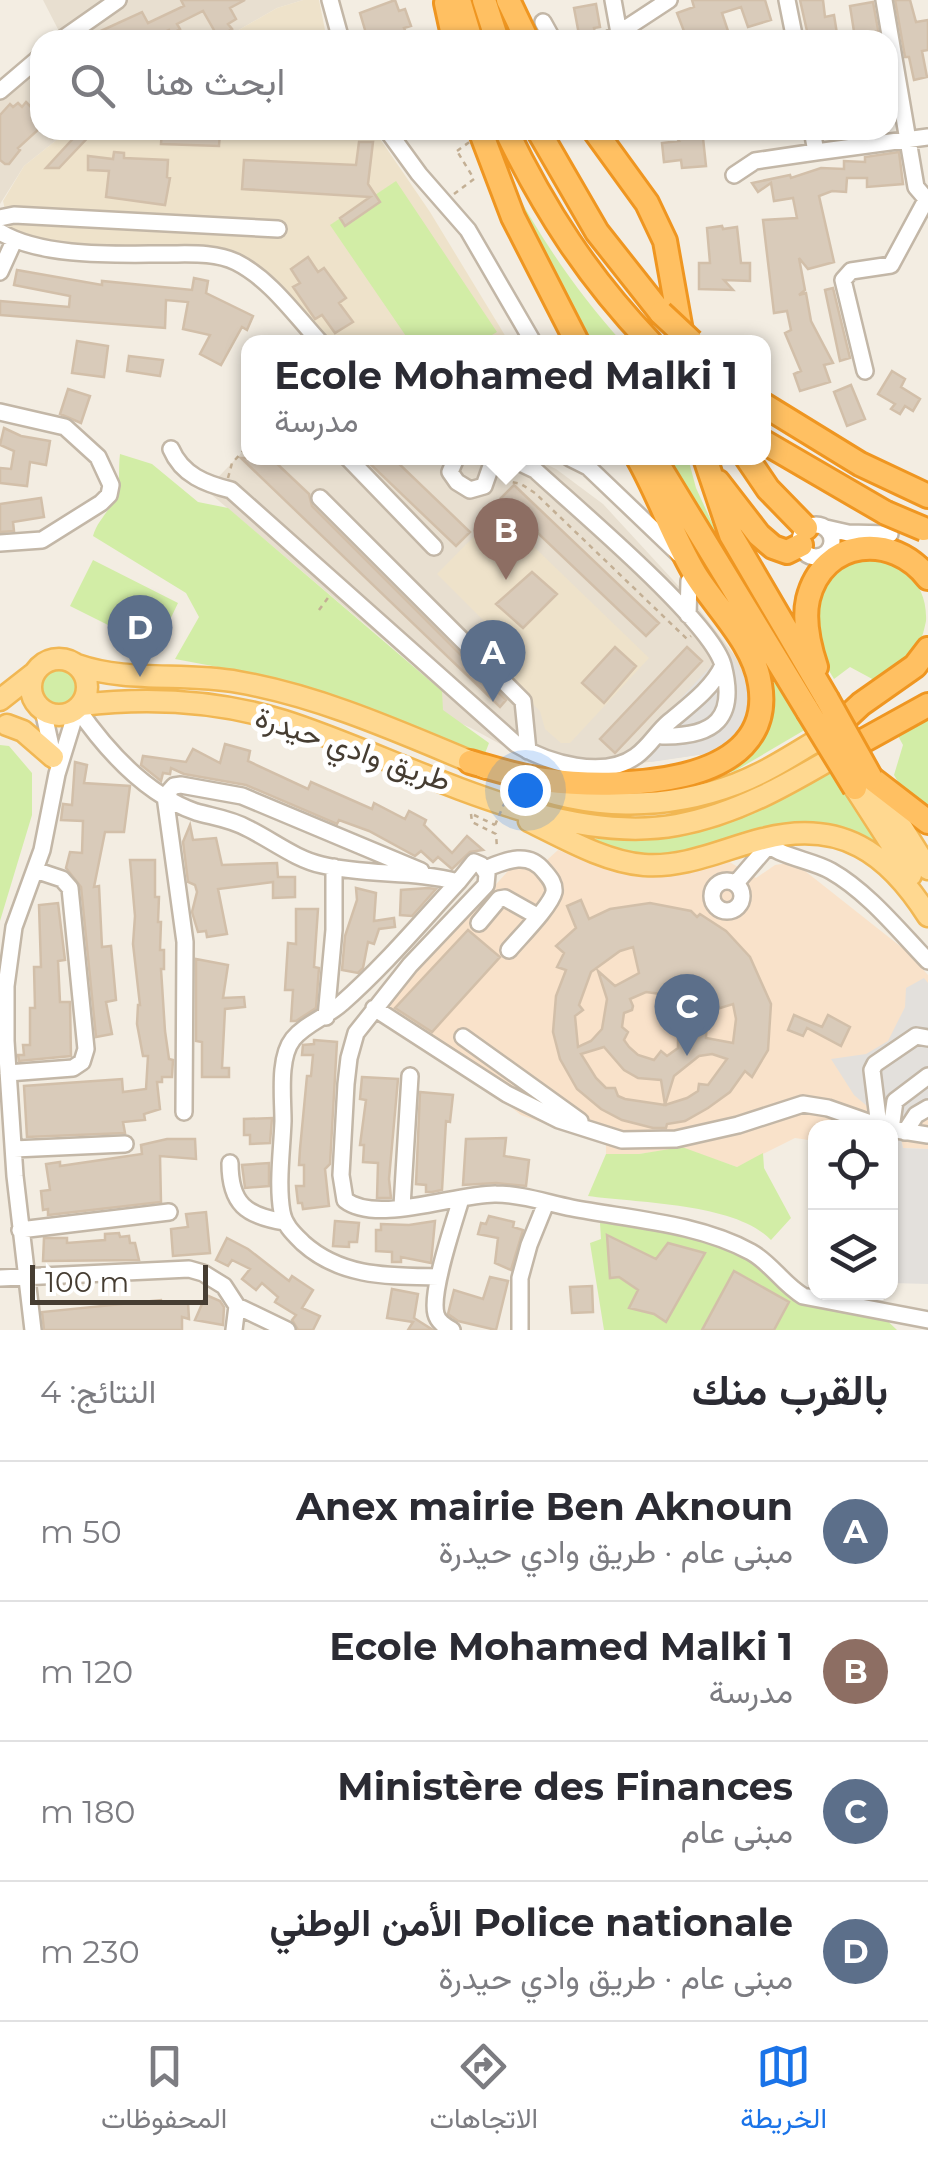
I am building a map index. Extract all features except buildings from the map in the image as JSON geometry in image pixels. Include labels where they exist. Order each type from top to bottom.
[{"type":"highway","points":[[445,0],[452,30]]},
{"type":"highway","points":[[458,0],[468,30]]},
{"type":"highway","points":[[484,0],[494,30]]},
{"type":"highway","points":[[508,0],[522,30]]},
{"type":"highway","points":[[486,140],[512,217],[576,335]]},
{"type":"highway","points":[[511,140],[553,222],[591,284],[631,335]]},
{"type":"highway","points":[[544,140],[597,232],[661,313],[685,335]]},
{"type":"highway","points":[[601,140],[647,203],[665,241],[683,335]]},
{"type":"highway","points":[[553,222],[602,288],[644,335]]},
{"type":"highway","points":[[771,409],[860,464],[924,495]]},
{"type":"highway","points":[[771,446],[886,513],[926,530]]},
{"type":"highway","points":[[470,762],[543,780],[582,784],[633,782],[714,766],[740,748],[759,715],[762,696],[756,667],[693,569],[641,465]]},
{"type":"highway","points":[[659,465],[818,705]]},
{"type":"highway","points":[[708,465],[731,535],[818,705],[863,783],[928,822]]},
{"type":"highway","points":[[710,465],[719,484],[759,535],[786,552],[811,534],[768,489],[752,465]]},
{"type":"highway","points":[[818,705],[806,611],[812,588],[831,556],[864,546],[907,557],[928,578]]},
{"type":"highway","points":[[837,742],[861,704],[915,666],[928,649]]},
{"type":"highway","points":[[837,742],[928,670]]},
{"type":"highway","points":[[837,742],[928,707]]},
{"type":"main road","points":[[0,700],[45,662],[53,659],[70,660],[77,665],[86,680],[85,697],[78,707],[59,715],[42,709],[30,690],[33,674]]},
{"type":"main road","name":"طريق وادي حيدرة","points":[[77,665],[114,675],[188,676],[262,687],[381,725],[570,799],[643,804],[686,798],[736,784],[837,742]]},
{"type":"main road","name":"طريق وادي حيدرة","points":[[78,707],[186,703],[247,712],[337,740],[470,791],[588,826],[674,826],[716,816],[772,794],[837,742]]},
{"type":"main road","points":[[3,725],[42,709]]},
{"type":"main road","points":[[3,725],[23,732],[55,765]]},
{"type":"main road","points":[[863,783],[928,868]]},
{"type":"main road","points":[[863,783],[928,900]]},
{"type":"main road","points":[[470,791],[569,840],[642,864],[710,857],[791,833],[815,833],[878,855],[928,916]]},
{"type":"street","points":[[75,30],[118,0]]},
{"type":"street","points":[[330,0],[338,30]]},
{"type":"street","points":[[612,0],[614,30]]},
{"type":"street","points":[[624,30],[669,0]]},
{"type":"street","points":[[788,0],[793,30]]},
{"type":"street","points":[[884,0],[889,30]]},
{"type":"street","points":[[544,22],[548,30]]},
{"type":"street","points":[[0,92],[30,66]]},
{"type":"street","points":[[866,370],[843,280],[851,271],[891,265],[927,201],[916,187],[898,82]]},
{"type":"street","points":[[734,176],[755,160],[928,137]]},
{"type":"street","points":[[394,140],[488,260],[530,335]]},
{"type":"street","points":[[814,140],[816,152]]},
{"type":"street","points":[[0,218],[14,215],[278,230]]},
{"type":"street","points":[[0,272],[7,236],[50,249],[220,256],[258,277],[313,335]]},
{"type":"street","points":[[0,412],[65,428],[98,457],[111,484],[101,503],[42,540],[0,544]]},
{"type":"street","points":[[171,449],[176,460],[202,482],[231,490],[498,731],[528,751],[566,766],[626,762],[638,755],[714,680],[723,664]]},
{"type":"street","points":[[355,465],[434,547]]},
{"type":"street","points":[[453,465],[450,472],[463,487],[476,490],[486,467]]},
{"type":"street","points":[[526,465],[714,644],[723,664],[728,696],[719,720],[702,732],[662,736]]},
{"type":"street","points":[[593,465],[693,569],[689,580],[693,621]]},
{"type":"street","points":[[320,498],[523,701],[528,751]]},
{"type":"street","points":[[811,534],[890,534],[864,546]]},
{"type":"street","points":[[811,534],[832,542],[831,556],[813,556],[811,534]]},
{"type":"street","points":[[33,1330],[20,1230],[8,1073],[5,1014],[10,944],[46,832],[55,765],[78,707]]},
{"type":"street","points":[[78,707],[130,769],[152,788],[196,811],[244,826],[318,864],[426,874]]},
{"type":"street","points":[[42,709],[55,765]]},
{"type":"street","points":[[633,782],[639,767],[673,720]]},
{"type":"street","points":[[184,1112],[185,942],[166,796],[174,786],[242,796],[426,874],[458,882]]},
{"type":"street","points":[[736,883],[764,843],[809,860],[835,873],[861,894],[928,961]]},
{"type":"street","points":[[439,1277],[376,1275],[340,1266],[307,1246],[285,1222],[281,1200],[286,1054],[293,1039],[326,1016],[392,957],[474,862],[492,866],[512,858],[538,863],[552,881],[552,897],[509,950]]},
{"type":"street","points":[[492,866],[480,892],[356,1033],[348,1058],[342,1191],[345,1200],[360,1208],[497,1194],[546,1203],[728,1241],[766,1262],[788,1287],[803,1296],[864,1301],[893,1324],[928,1320]]},
{"type":"street","points":[[326,1016],[334,930],[334,867]]},
{"type":"street","points":[[8,1073],[73,1068],[82,1062],[86,1049],[70,888],[62,879],[35,870]]},
{"type":"street","points":[[479,923],[498,899],[505,898],[537,916]]},
{"type":"street","points":[[374,1008],[507,1094],[559,1120],[622,1140],[676,1139],[814,1104],[863,1120]]},
{"type":"street","points":[[887,1120],[872,1070],[874,1064],[916,1036],[928,1038]]},
{"type":"street","points":[[464,1037],[587,1126]]},
{"type":"street","points":[[402,1206],[410,1076]]},
{"type":"street","points":[[892,1120],[895,1101],[928,1076]]},
{"type":"street","points":[[898,1125],[928,1108]]},
{"type":"street","points":[[898,1130],[928,1135]]},
{"type":"street","points":[[14,1150],[125,1144]]},
{"type":"street","points":[[230,1163],[230,1182],[236,1198],[249,1212],[285,1222]]},
{"type":"street","points":[[452,1330],[436,1317],[439,1277],[461,1198]]},
{"type":"street","points":[[520,1330],[520,1278],[528,1245],[546,1203]]},
{"type":"street","points":[[20,1230],[169,1212]]},
{"type":"street","points":[[0,1278],[189,1270],[203,1273],[224,1286],[237,1306],[287,1330]]},
{"type":"street","points":[[234,1330],[237,1306]]},
{"type":"path","points":[[444,200],[474,179],[457,150],[470,140]]},
{"type":"path","points":[[231,490],[228,478],[232,463],[241,453]]},
{"type":"path","points":[[486,467],[536,493],[687,640],[693,621]]},
{"type":"path","points":[[319,610],[337,586]]},
{"type":"path","points":[[492,866],[496,834],[472,822],[470,814],[495,825],[519,769]]},
{"type":"shaded area","points":[[43,0],[303,0],[277,8],[238,30],[58,30]]},
{"type":"shaded area","points":[[319,0],[325,30],[238,30],[277,8]]},
{"type":"shaded area","points":[[30,67],[30,140],[56,140],[24,166],[0,204],[0,95]]},
{"type":"shaded area","points":[[56,140],[381,140],[505,335],[313,335],[239,270],[22,250],[7,243],[9,227],[3,201],[24,166]]},
{"type":"shaded area","points":[[241,453],[241,465],[548,465],[603,504],[696,605],[750,681],[753,709],[747,722],[718,752],[621,766],[547,770],[426,708],[439,687],[206,490]]},
{"type":"shaded area","points":[[498,512],[649,658],[570,743],[561,743],[545,729],[540,711],[503,675],[519,656],[437,574]]},
{"type":"shaded area","points":[[732,658],[748,684],[745,721],[735,739],[718,752],[651,762],[636,747],[710,667]]},
{"type":"shaded area","points":[[558,850],[604,868],[645,878],[690,873],[728,861],[756,878],[775,865],[788,863],[800,867],[905,950],[928,975],[928,1149],[903,1148],[898,1139],[898,1120],[808,1120],[808,1140],[795,1138],[737,1167],[682,1148],[606,1154],[606,1145],[521,1115],[385,1007],[508,871],[527,864],[531,852],[547,860]]},
{"type":"shaded area","points":[[924,978],[928,983],[928,1113],[905,1122],[874,1112],[854,1095],[831,1059],[866,1054],[888,1041],[905,1007],[906,988]]},
{"type":"shaded area","points":[[898,1139],[903,1148],[928,1149],[928,1284],[898,1283]]},
{"type":"green space","points":[[507,176],[559,262],[616,335],[585,335],[550,276]]},
{"type":"green space","points":[[396,181],[497,332],[405,335],[330,225]]},
{"type":"green space","points":[[120,454],[152,464],[198,502],[228,508],[442,691],[443,710],[489,743],[484,756],[371,709],[239,671],[175,659],[199,617],[186,593],[93,536],[117,493]]},
{"type":"green space","points":[[664,465],[690,465],[714,527],[819,704],[815,706]]},
{"type":"green space","points":[[674,506],[808,728],[735,771],[678,786],[737,758],[763,667],[670,508]]},
{"type":"green space","points":[[860,559],[887,563],[908,575],[922,594],[925,607],[926,621],[917,648],[876,681],[850,667],[834,679],[819,652],[814,630],[817,604],[829,581]]},
{"type":"green space","points":[[93,560],[178,603],[156,649],[70,606]]},
{"type":"green space","points":[[58,667],[72,672],[77,686],[72,700],[58,705],[44,700],[39,686],[44,672]]},
{"type":"green space","points":[[928,716],[928,816],[908,799],[894,775],[903,745],[897,734]]},
{"type":"green space","points":[[0,745],[9,746],[32,773],[32,815],[0,921]]},
{"type":"green space","points":[[832,770],[905,875],[838,834],[691,855],[633,857],[580,838],[652,837],[712,826],[770,804]]},
{"type":"green space","points":[[682,1147],[737,1167],[763,1153],[764,1168],[791,1218],[771,1240],[735,1218],[711,1212],[588,1196],[606,1154],[639,1154]]},
{"type":"green space","points":[[600,1223],[692,1230],[720,1238],[793,1289],[808,1293],[808,1300],[834,1300],[878,1312],[897,1330],[604,1330],[590,1243],[601,1239]]},
{"type":"place","name":"Ecole Mohamed Malki 1","points":[[506,580]]},
{"type":"place","name":"Police nationale الأمن الوطني","points":[[140,677]]},
{"type":"place","name":"Anex mairie Ben Aknoun","points":[[493,702]]},
{"type":"place","name":"Ministère des Finances","points":[[687,1056]]}]
